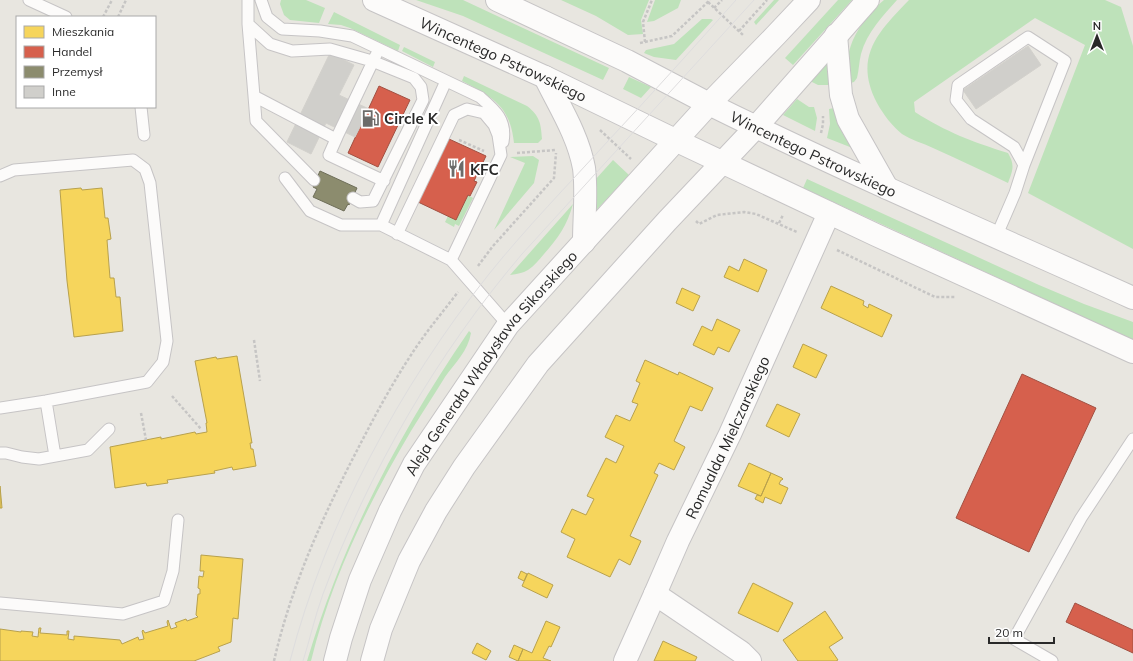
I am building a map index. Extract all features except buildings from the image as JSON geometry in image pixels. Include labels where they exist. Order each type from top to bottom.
[{"type":"main road","name":"Wincentego Pstrowskiego","points":[[374,0],[545,77],[722,162]]},
{"type":"main road","name":"Wincentego Pstrowskiego","points":[[497,0],[627,61],[756,127],[887,188],[1133,298]]},
{"type":"main road","name":"Aleja Generała Władysława Sikorskiego","points":[[335,661],[360,580],[390,511],[414,464],[508,325],[675,140],[809,0]]},
{"type":"main road","points":[[372,661],[381,629],[410,561],[436,511],[464,467],[538,364],[667,220],[756,127],[868,0]]},
{"type":"main road","points":[[836,35],[841,95],[848,119],[887,188]]},
{"type":"main road","points":[[545,77],[575,138],[584,167],[584,242]]},
{"type":"main road","points":[[722,162],[829,213],[1133,352]]},
{"type":"main road","name":"Romualda Mielczarskiego","points":[[625,661],[678,541],[730,434],[829,213]]},
{"type":"main road","points":[[655,594],[741,652],[750,661]]},
{"type":"lane","points":[[29,0],[64,16]]},
{"type":"lane","points":[[248,0],[248,24],[256,121],[314,180]]},
{"type":"lane","points":[[261,0],[267,17],[282,29],[320,31],[352,36],[480,97],[494,108],[502,120],[507,154],[451,260]]},
{"type":"lane","points":[[248,24],[270,44],[292,51],[330,49],[372,61],[414,78],[436,105]]},
{"type":"lane","points":[[996,237],[1015,193],[1024,165],[1065,60],[1028,37],[958,85],[956,100],[971,119],[1014,147],[1024,165]]},
{"type":"lane","points":[[379,49],[372,61],[329,155],[384,181]]},
{"type":"lane","points":[[381,225],[446,81]]},
{"type":"lane","points":[[373,201],[423,100],[422,87]]},
{"type":"lane","points":[[254,96],[336,139],[337,137]]},
{"type":"lane","points":[[141,108],[144,135]]},
{"type":"lane","points":[[398,234],[454,115],[466,109],[484,113],[494,125],[507,154]]},
{"type":"lane","points":[[0,176],[14,170],[134,160],[146,170],[150,183],[167,341],[164,362],[147,382],[0,408]]},
{"type":"lane","points":[[285,178],[310,212],[341,225],[381,225],[451,260],[508,325]]},
{"type":"lane","points":[[353,198],[360,202],[373,201],[406,216]]},
{"type":"lane","points":[[46,401],[55,456]]},
{"type":"lane","points":[[0,453],[6,452],[22,457],[39,459],[88,450],[109,429]]},
{"type":"lane","points":[[1052,661],[1014,639],[1081,518],[1133,439]]},
{"type":"lane","points":[[0,603],[123,614],[164,601],[173,571],[178,520]]},
{"type":"path","points":[[104,16],[112,0]]},
{"type":"path","points":[[118,16],[126,0]]},
{"type":"path","points":[[645,42],[643,22],[652,0]]},
{"type":"path","points":[[714,8],[722,0]]},
{"type":"path","points":[[739,31],[768,0]]},
{"type":"path","points":[[636,44],[672,36],[709,1],[714,8],[746,37]]},
{"type":"path","points":[[599,129],[634,162]]},
{"type":"path","points":[[445,133],[486,152]]},
{"type":"path","points":[[274,661],[282,627],[298,577],[329,506],[379,407],[411,354],[493,246],[554,178],[557,150],[507,154]]},
{"type":"path","points":[[254,340],[260,380]]},
{"type":"path","points":[[172,396],[201,429]]},
{"type":"path","points":[[141,413],[146,440]]},
{"type":"green space","points":[[281,0],[306,0],[325,8],[319,23],[290,20],[284,15],[280,4]]},
{"type":"green space","points":[[416,0],[463,0],[609,68],[603,80],[463,16]]},
{"type":"green space","points":[[561,0],[649,0],[641,20],[643,34],[628,35],[596,16]]},
{"type":"green space","points":[[655,0],[681,0],[678,8],[654,21],[647,22]]},
{"type":"green space","points":[[774,0],[779,0],[756,25],[754,22]]},
{"type":"green space","points":[[838,0],[852,0],[793,65],[785,58]]},
{"type":"green space","points":[[884,0],[897,0],[871,31],[861,54],[857,78],[854,82],[850,83],[848,61],[852,41],[866,19]]},
{"type":"green space","points":[[909,0],[1105,0],[1121,7],[1133,46],[1133,249],[1028,193],[1085,45],[1035,18],[914,102],[915,112],[949,131],[1008,153],[1012,161],[1012,168],[1008,183],[902,134],[888,120],[877,103],[870,87],[868,72],[868,59],[872,46],[888,23]]},
{"type":"green space","points":[[334,12],[400,45],[398,51],[350,28],[341,25],[328,24]]},
{"type":"green space","points":[[702,19],[713,20],[676,60],[654,57],[644,53],[646,50],[674,44]]},
{"type":"green space","points":[[404,47],[435,62],[433,67],[402,51]]},
{"type":"green space","points":[[828,61],[831,85],[818,85],[810,81]]},
{"type":"green space","points":[[464,76],[527,106],[535,113],[539,121],[542,139],[538,143],[514,143],[510,124],[501,107],[490,97],[462,81]]},
{"type":"green space","points":[[629,77],[651,87],[641,98],[623,89]]},
{"type":"green space","points":[[797,99],[809,107],[814,107],[817,118],[815,131],[783,115]]},
{"type":"green space","points":[[834,108],[855,149],[827,138],[830,124],[829,109]]},
{"type":"green space","points":[[533,156],[539,160],[534,183],[494,230],[525,163],[510,157]]},
{"type":"green space","points":[[613,160],[629,175],[589,218],[595,180]]},
{"type":"green space","points":[[807,179],[1039,285],[1133,322],[1133,340],[803,188]]},
{"type":"green space","points":[[468,195],[473,198],[459,226],[455,224],[454,227],[445,222],[448,216]]},
{"type":"green space","points":[[573,204],[568,219],[554,243],[532,267],[526,271],[510,275]]},
{"type":"green space","points":[[469,331],[471,333],[467,346],[445,377],[411,431],[366,514],[352,543],[329,601],[311,661],[307,661],[321,617],[338,573],[355,531],[375,490],[419,409]]},
{"type":"tram line","points":[[290,661],[305,609],[345,507],[396,409],[425,362],[456,317],[489,274],[532,223],[736,0]]},
{"type":"tram line","points":[[303,661],[317,611],[341,548],[384,459],[408,415],[434,373],[491,292],[522,254],[754,0]]},
{"type":"place","name":"Circle K","points":[[371,118]]},
{"type":"place","name":"KFC","points":[[457,169]]}]
